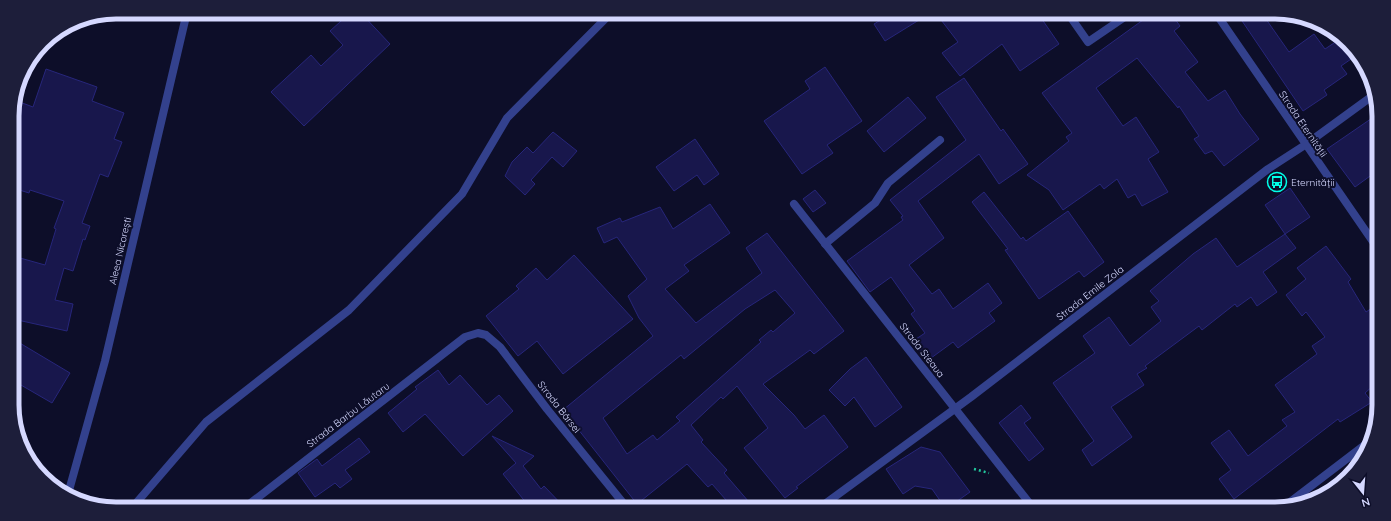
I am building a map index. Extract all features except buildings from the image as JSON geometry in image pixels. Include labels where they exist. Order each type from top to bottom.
[{"type":"street","name":"Aleea Nicorești","points":[[69,490],[105,361],[185,19]]},
{"type":"street","points":[[137,502],[206,422],[349,310],[462,194],[506,118],[605,19]]},
{"type":"street","points":[[1072,19],[1088,42],[1122,19]]},
{"type":"street","name":"Strada Eternității","points":[[1220,19],[1372,240]]},
{"type":"street","name":"Strada Emile Zola","points":[[828,502],[955,409],[1268,169],[1305,145],[1370,98]]},
{"type":"street","points":[[825,244],[875,203],[888,183],[940,140]]},
{"type":"street","name":"Strada Steaua","points":[[794,204],[1028,502]]},
{"type":"street","name":"Strada Bârsei","points":[[465,337],[478,334],[486,335],[500,347],[547,409],[622,502]]},
{"type":"street","name":"Strada Barbu Lăutaru","points":[[252,502],[465,337]]},
{"type":"street","points":[[1292,500],[1363,447]]},
{"type":"place","name":"Eternității","points":[[1277,182]]}]
